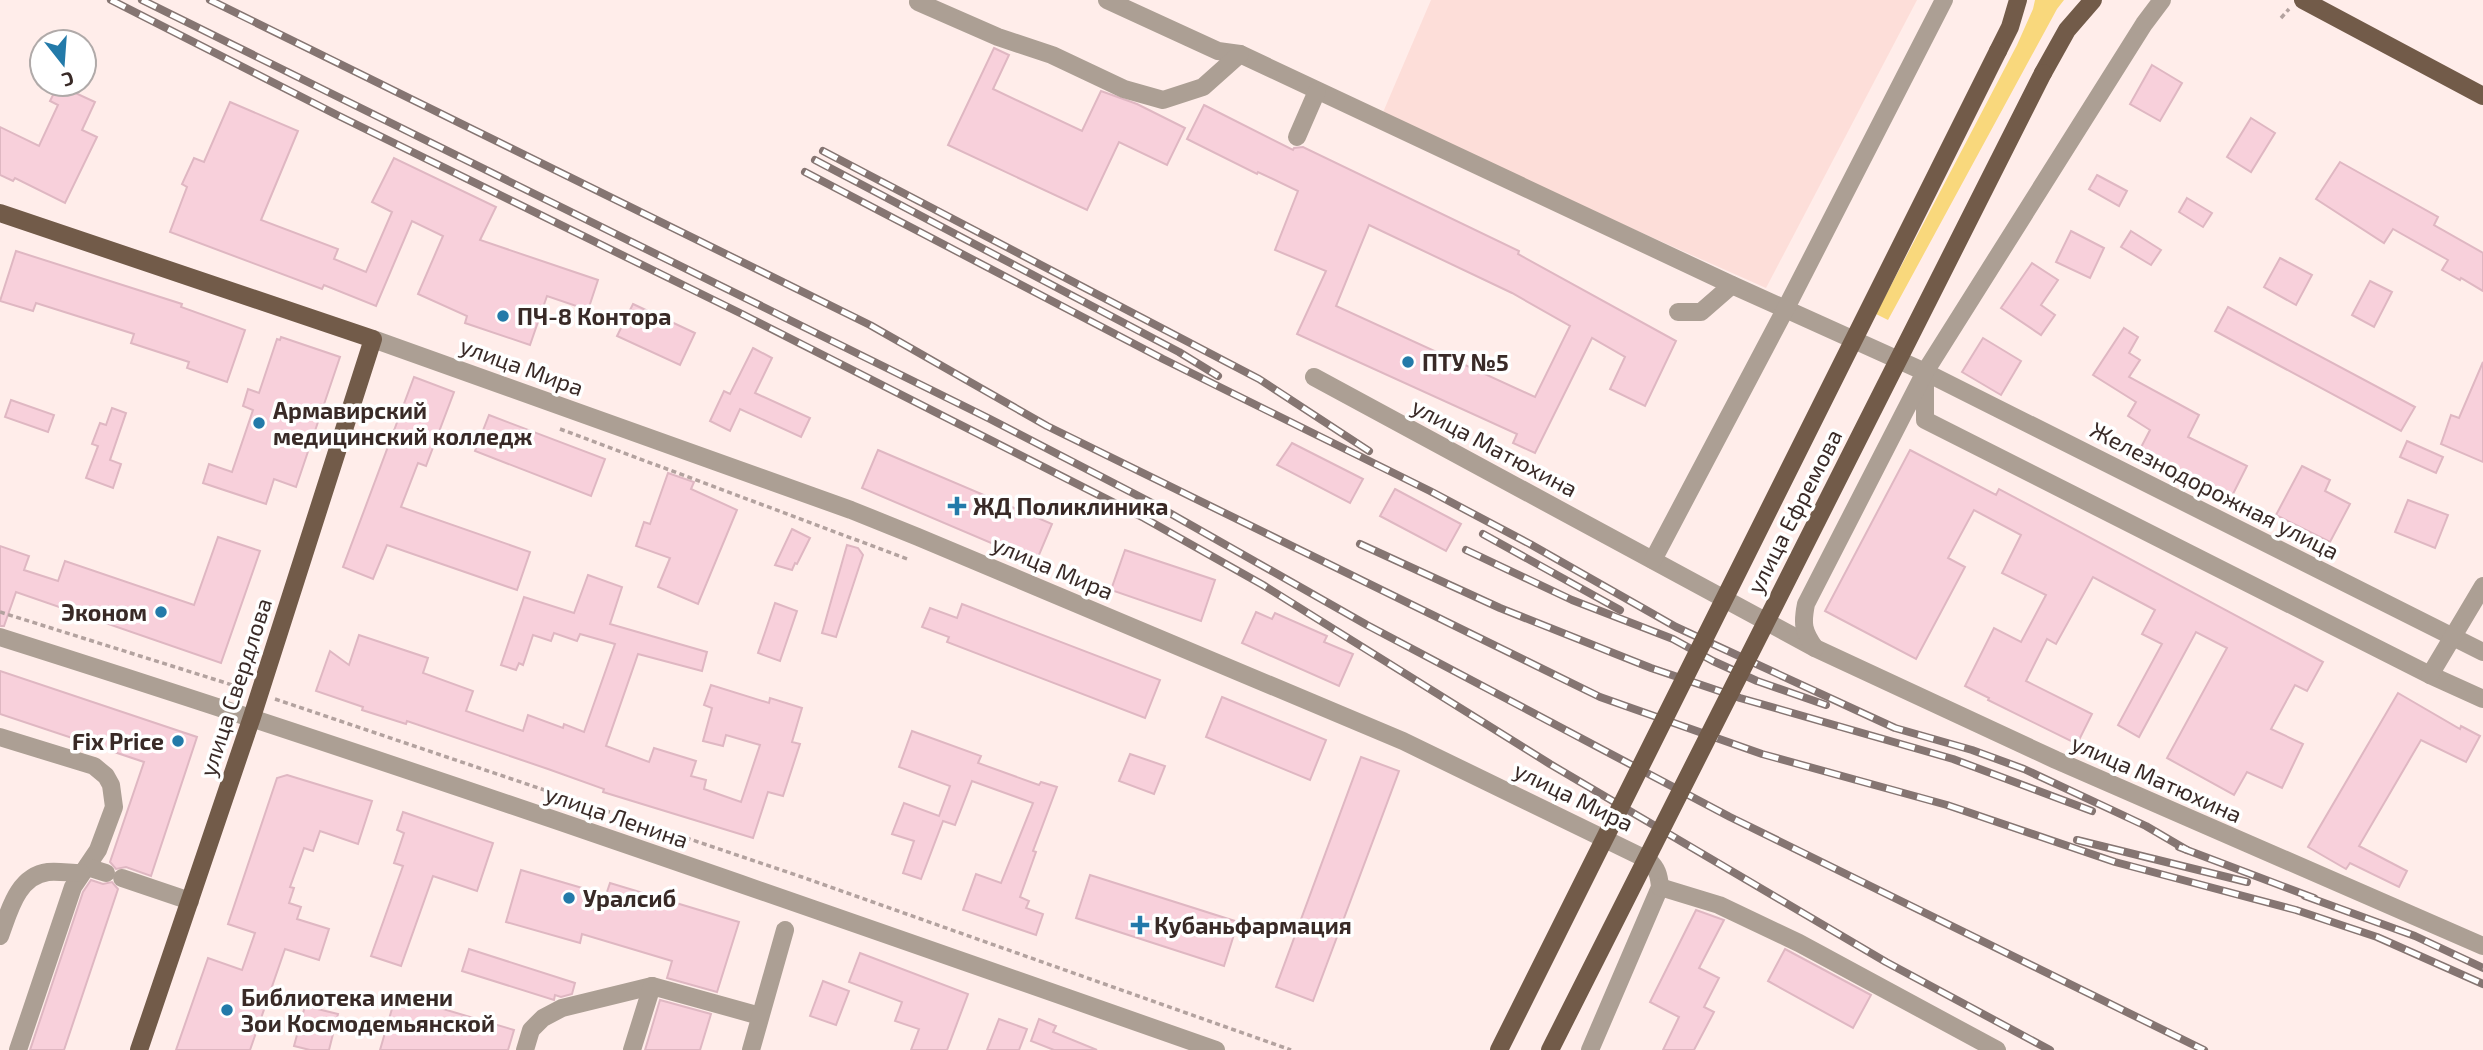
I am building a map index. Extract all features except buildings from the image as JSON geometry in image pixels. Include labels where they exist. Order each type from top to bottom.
[{"type":"main road","name":"улица Ефремова","points":[[1499,1050],[2010,27],[2018,0]]},
{"type":"main road","name":"улица Ефремова","points":[[1550,1050],[2043,73],[2067,30],[2093,0]]},
{"type":"main road","points":[[2303,0],[2483,96]]},
{"type":"main road","name":"улица Мира","points":[[0,213],[373,339]]},
{"type":"main road","name":"улица Свердлова","points":[[139,1050],[260,694],[373,339]]},
{"type":"street","name":"Железнодорожная улица","points":[[1107,0],[1218,51],[1240,54],[1732,285],[1925,372],[2483,652]]},
{"type":"street","points":[[1653,560],[1944,0]]},
{"type":"street","points":[[1815,648],[1804,632],[1807,604],[1925,372],[2144,24],[2162,0]]},
{"type":"street","points":[[918,2],[998,37],[1052,55],[1124,89],[1163,100],[1203,87],[1240,54]]},
{"type":"street","points":[[1297,137],[1317,90]]},
{"type":"street","points":[[1678,312],[1701,312],[1732,285]]},
{"type":"street","name":"улица Мира","points":[[373,339],[851,510],[1333,710],[1430,752],[1648,860],[1655,866],[1660,887]]},
{"type":"street","points":[[1925,372],[1925,420],[2430,675],[2483,699]]},
{"type":"street","name":"улица Матюхина","points":[[1314,377],[1815,648],[2056,760],[2483,946]]},
{"type":"street","points":[[2430,675],[2483,586]]},
{"type":"street","name":"улица Ленина","points":[[0,636],[252,717],[780,897],[1216,1050]]},
{"type":"street","points":[[0,737],[94,766],[106,776],[111,785],[114,807],[102,841],[73,887],[18,1050]]},
{"type":"street","points":[[0,936],[18,891],[27,882],[47,872],[84,870],[114,875],[190,901]]},
{"type":"street","points":[[1590,1050],[1660,887],[1719,905],[1799,943],[1997,1050]]},
{"type":"street","points":[[751,1050],[785,930]]},
{"type":"street","points":[[525,1050],[531,1030],[552,1013],[562,1008],[652,986],[760,1016]]},
{"type":"street","points":[[632,1050],[652,986]]},
{"type":"path","points":[[561,429],[910,560]]},
{"type":"path","points":[[0,612],[260,694],[802,877],[1291,1050]]},
{"type":"shaded area","points":[[1431,0],[1917,0],[1766,288],[1381,117]]},
{"type":"shaded area","points":[[2035,0],[2064,0],[1888,320],[1876,314],[2017,45]]},
{"type":"railway","points":[[111,0],[337,115],[742,314],[1144,518],[1263,585],[1550,764],[1886,962],[2050,1050]]},
{"type":"railway","points":[[142,0],[990,419],[1152,503],[1367,625],[1730,817],[2204,1050]]},
{"type":"railway","points":[[210,0],[870,325],[1047,426],[1600,697],[1762,754],[1947,805],[2115,862],[2296,910],[2377,937],[2483,984]]},
{"type":"railway","points":[[823,151],[1259,379],[1369,451]]},
{"type":"railway","points":[[815,160],[1179,352],[1218,376]]},
{"type":"railway","points":[[805,172],[1163,359],[1430,491],[1676,627],[1895,728],[1972,750],[2024,769],[2146,826],[2187,850]]},
{"type":"railway","points":[[1483,534],[1620,610]]},
{"type":"railway","points":[[1360,544],[1500,608],[1651,668],[1740,698],[1953,759],[2092,811]]},
{"type":"railway","points":[[1466,550],[1572,600],[1673,639],[1757,681],[1826,705]]},
{"type":"railway","points":[[2077,840],[2247,882]]},
{"type":"railway","points":[[2179,847],[2314,898]]},
{"type":"railway","points":[[2305,896],[2415,936],[2483,968]]},
{"type":"place","name":"ПЧ-8 Контора","points":[[503,316]]},
{"type":"place","name":"ПТУ №5","points":[[1408,362]]},
{"type":"place","name":"Армавирский медицинский колледж","points":[[259,423]]},
{"type":"place","name":"ЖД Поликлиника","points":[[957,506]]},
{"type":"place","name":"Эконом","points":[[161,612]]},
{"type":"place","name":"Fix Price","points":[[178,741]]},
{"type":"place","name":"Уралсиб","points":[[569,898]]},
{"type":"place","name":"Кубаньфармация","points":[[1140,925]]},
{"type":"place","name":"Библиотека имени Зои Космодемьянской","points":[[227,1010]]}]
